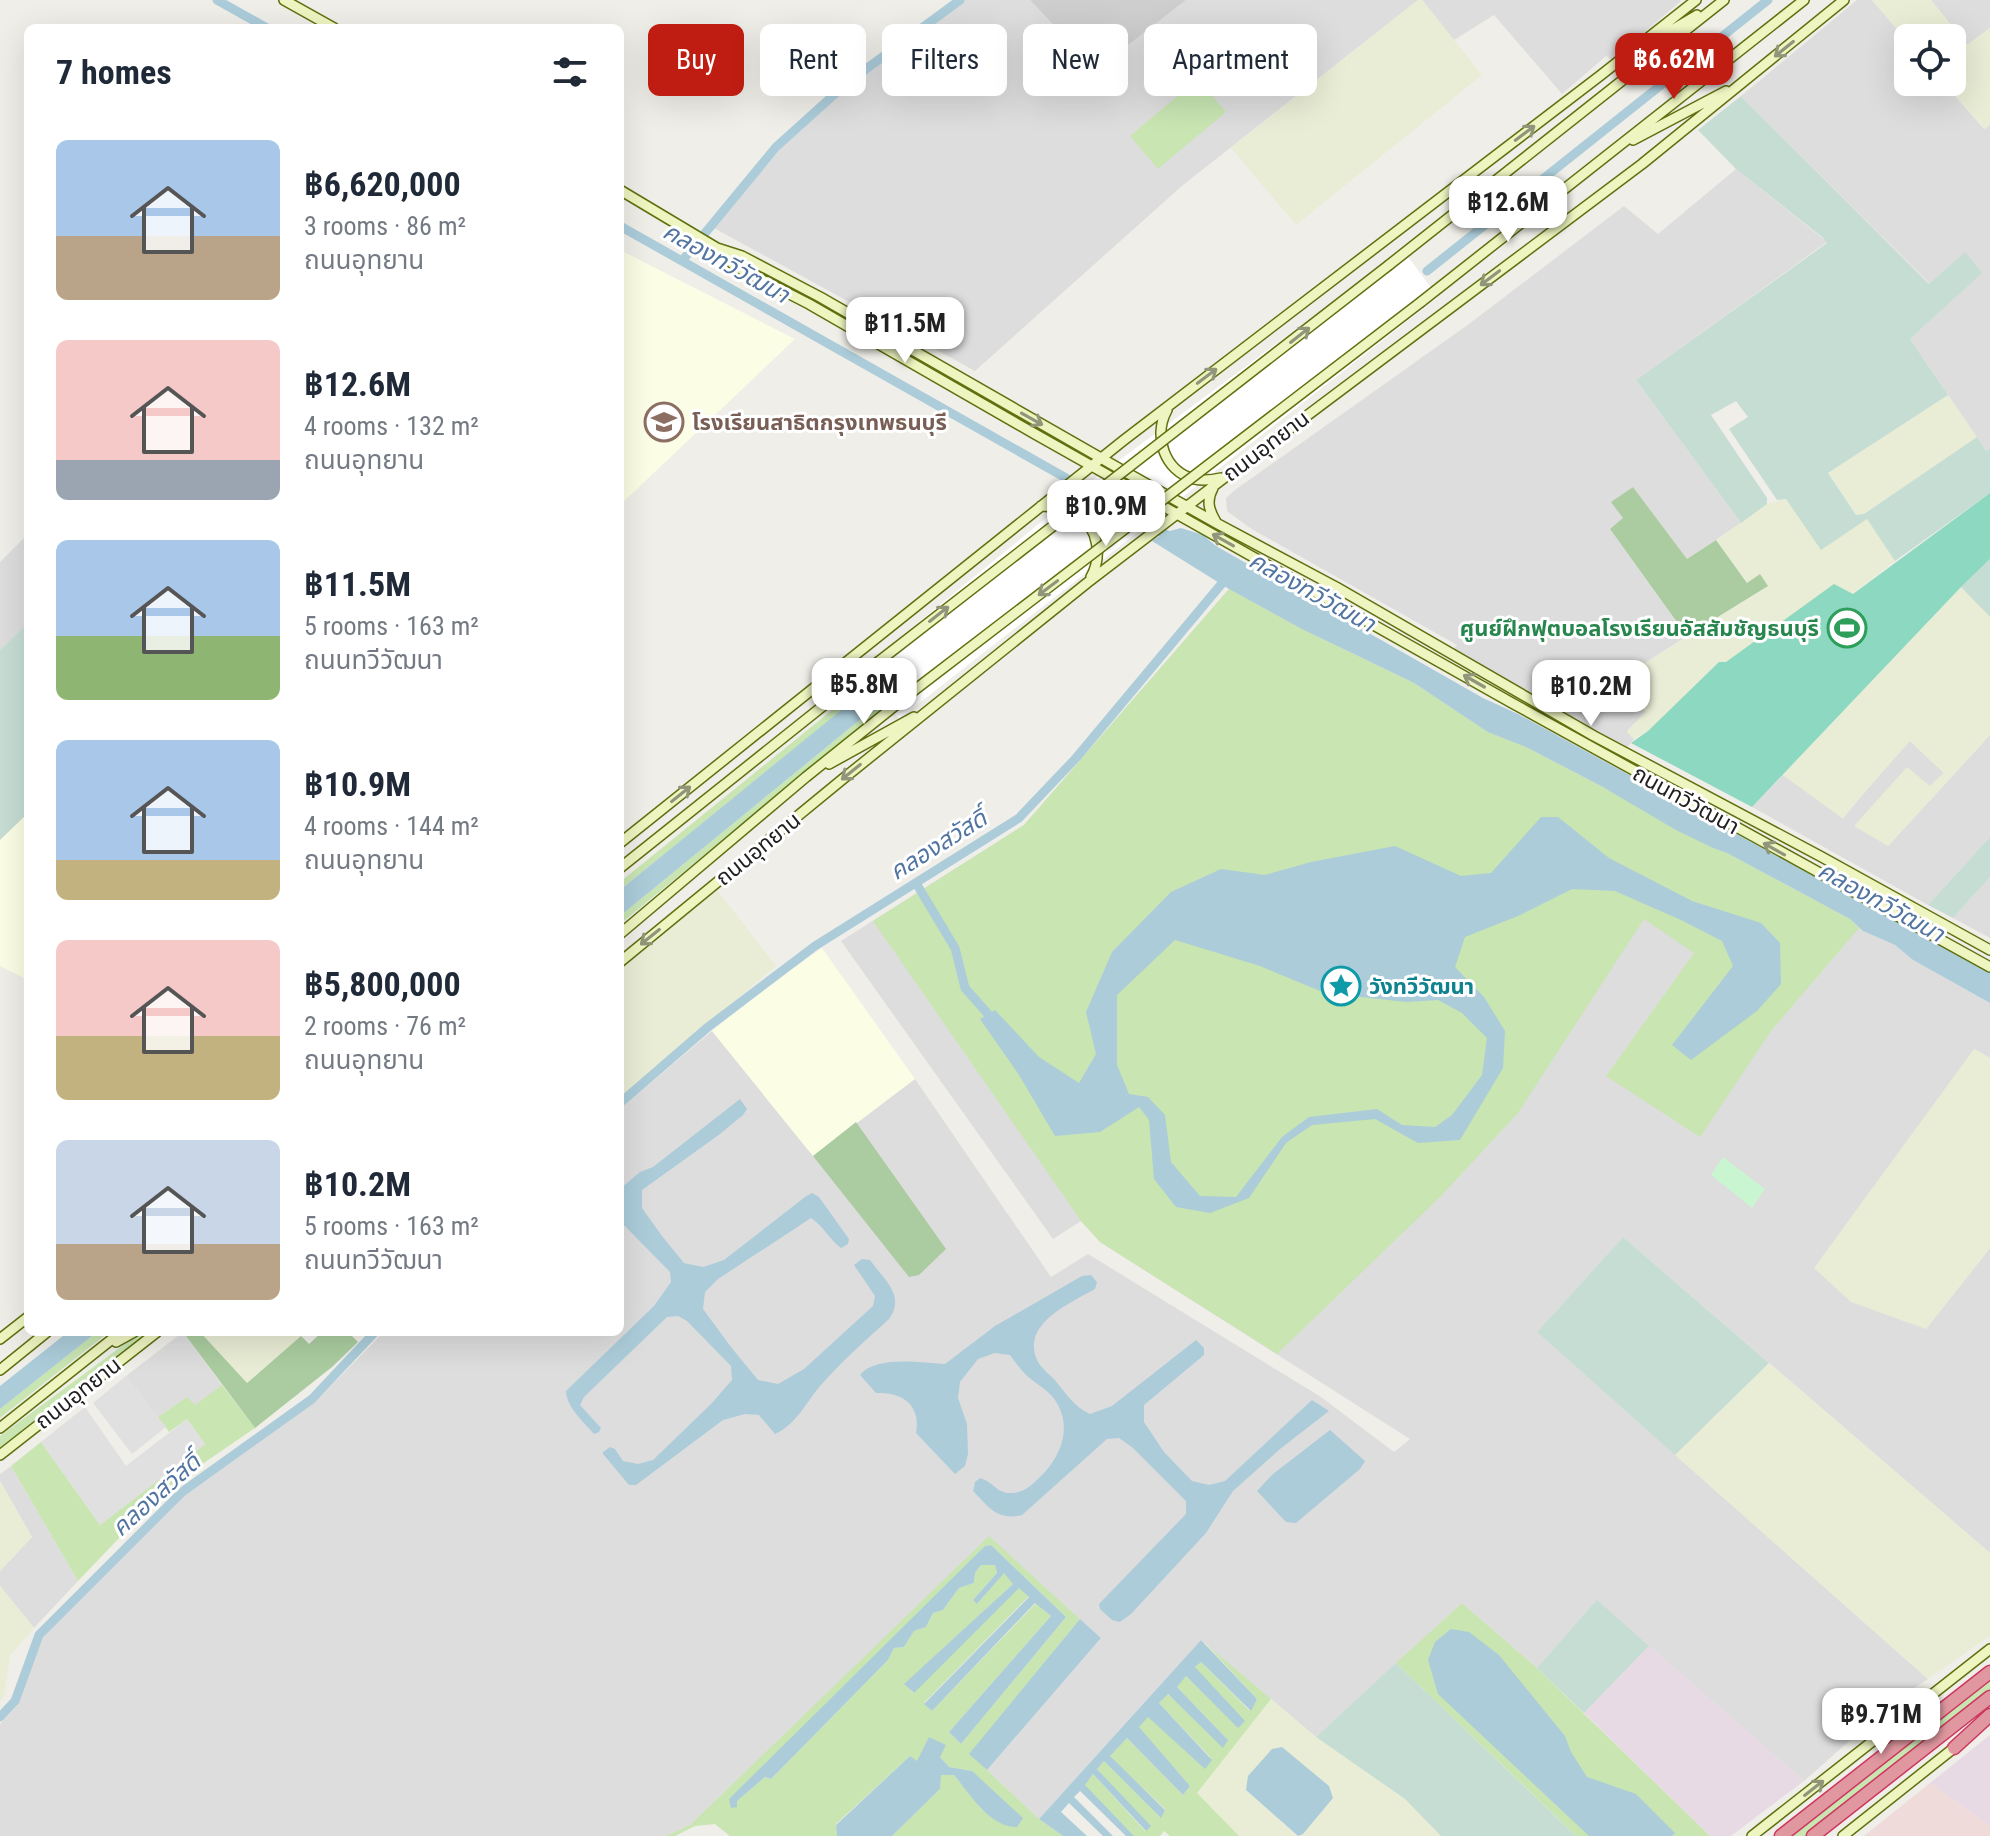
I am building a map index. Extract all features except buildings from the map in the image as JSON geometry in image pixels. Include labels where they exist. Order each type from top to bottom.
[{"type":"highway","points":[[1781,1836],[1990,1672]]},
{"type":"highway","points":[[1813,1836],[1990,1697]]},
{"type":"highway","points":[[1954,1748],[1990,1718]]},
{"type":"main road","points":[[284,0],[327,24]]},
{"type":"main road","points":[[624,840],[1124,440],[1696,0]]},
{"type":"main road","points":[[1624,57],[1722,0]]},
{"type":"main road","points":[[624,865],[1722,0]]},
{"type":"main road","name":"ถนนอุทยาน","points":[[624,931],[912,692],[1421,302],[1804,0]]},
{"type":"main road","name":"ถนนอุทยาน","points":[[624,959],[1087,583],[1642,164],[1844,0]]},
{"type":"main road","points":[[1615,149],[1746,80]]},
{"type":"main road","name":"ถนนทวีวัฒนา","points":[[624,192],[717,248],[742,256],[820,297],[1175,516],[1990,967]]},
{"type":"main road","points":[[1170,405],[1160,431],[1165,456],[1173,466],[1195,479],[1224,478]]},
{"type":"main road","points":[[1120,469],[1117,464],[1124,440]]},
{"type":"main road","name":"ถนนทวีวัฒนา","points":[[1094,465],[1120,469],[1336,587],[1594,736],[1990,950]]},
{"type":"main road","points":[[1215,485],[1208,500],[1218,524]]},
{"type":"main road","points":[[1040,506],[1064,508],[1088,523],[1096,538],[1098,556],[1094,573],[1087,583]]},
{"type":"main road","points":[[1330,600],[1336,587]]},
{"type":"main road","points":[[1512,703],[1518,692]]},
{"type":"main road","points":[[806,777],[937,703]]},
{"type":"main road","points":[[1699,808],[1705,797]]},
{"type":"main road","points":[[624,935],[633,923]]},
{"type":"main road","points":[[0,1339],[24,1320]]},
{"type":"main road","points":[[0,1370],[42,1336]]},
{"type":"main road","name":"ถนนอุทยาน","points":[[0,1428],[116,1336]]},
{"type":"main road","points":[[93,1355],[127,1336]]},
{"type":"main road","name":"ถนนอุทยาน","points":[[0,1455],[152,1336]]},
{"type":"main road","points":[[1752,1836],[1990,1649]]},
{"type":"main road","points":[[1843,1836],[1954,1748]]},
{"type":"shaded area","points":[[965,0],[1030,0],[1053,24],[1023,24],[1023,96],[1128,96],[1128,45],[1144,33],[1144,96],[1296,96],[1183,185],[975,371],[714,228],[783,146],[838,96],[866,96],[866,75],[882,63],[882,96],[1007,96],[1007,24],[933,24]]},
{"type":"shaded area","points":[[1030,0],[1186,0],[1155,24],[1144,24],[1144,33],[1128,45],[1128,24],[1053,24]]},
{"type":"shaded area","points":[[1186,0],[1418,0],[1317,80],[1317,24],[1155,24]]},
{"type":"shaded area","points":[[1418,0],[1422,0],[1482,75],[1296,225],[1231,148],[1297,96],[1317,96],[1317,80]]},
{"type":"shaded area","points":[[1422,0],[1681,1],[1612,60],[1606,56],[1562,94],[1494,15],[1454,40]]},
{"type":"shaded area","points":[[1857,0],[1872,0],[1894,26],[1894,96],[1955,96],[1984,129],[1990,125],[1990,448],[1986,451],[1910,339],[1982,272],[1930,284],[1741,96]]},
{"type":"shaded area","points":[[1872,0],[1931,0],[1950,24],[1894,24]]},
{"type":"shaded area","points":[[1931,0],[1990,0],[1990,28],[1967,45],[1966,24],[1950,24]]},
{"type":"shaded area","points":[[1990,28],[1990,125],[1985,129],[1956,96],[1966,96],[1966,44]]},
{"type":"shaded area","points":[[1741,96],[1929,284],[1965,252],[1982,273],[1910,339],[1948,395],[1828,473],[1856,515],[1864,514],[1977,437],[1986,451],[1990,448],[1990,493],[1895,561],[1867,519],[1821,550],[1786,499],[1777,500],[1729,429],[1748,417],[1736,401],[1711,415],[1767,498],[1767,504],[1741,523],[1636,380],[1827,243],[1736,169],[1698,130]]},
{"type":"shaded area","points":[[1736,169],[1827,242],[1636,380],[1741,523],[1687,559],[1633,487],[1612,502],[1624,519],[1610,529],[1687,636],[1617,681],[1646,712],[1627,731],[1634,739],[1626,749],[1453,649],[1457,645],[1250,528],[1227,511],[1226,498],[1235,490],[1469,324],[1624,206],[1658,234]]},
{"type":"shaded area","name":"โรงเรียนสาธิตกรุงเทพธนบุรี","points":[[624,252],[795,339],[624,501]]},
{"type":"shaded area","points":[[1948,395],[1977,437],[1864,514],[1856,515],[1827,474]]},
{"type":"shaded area","points":[[1786,499],[1867,518],[1895,561],[1852,594],[1726,662],[1719,662],[1648,731],[1634,739],[1627,732],[1646,712],[1617,681],[1768,586],[1748,583],[1716,540],[1767,504]]},
{"type":"shaded area","points":[[24,538],[24,627],[0,650],[0,562]]},
{"type":"shaded area","points":[[1990,559],[1990,617],[1961,587]]},
{"type":"shaded area","points":[[1961,587],[1990,617],[1990,735],[1888,846],[1854,826],[1907,767],[1930,786],[1944,773],[1910,741],[1842,818],[1783,775]]},
{"type":"shaded area","points":[[1229,589],[1850,919],[1863,931],[1895,945],[1913,960],[1990,1003],[1990,1058],[1974,1049],[1926,1329],[1990,1248],[1990,1553],[1623,1237],[1537,1332],[1928,1679],[1897,1699],[1804,1781],[1597,1601],[1537,1668],[1462,1603],[1316,1737],[1201,1640],[1039,1819],[987,1770],[1101,1638],[989,1537],[690,1825],[666,1836],[0,1836],[0,1724],[17,1706],[40,1641],[184,1486],[322,1395],[380,1336],[624,1336],[624,1106],[712,1031],[813,1156],[915,1079],[1051,1277],[1088,1254],[1321,1397],[1394,1452],[1410,1439],[1100,1242],[1081,1221],[1053,1239],[841,941],[1024,825]]},
{"type":"shaded area","points":[[24,627],[24,817],[0,840],[0,650]]},
{"type":"shaded area","points":[[1990,735],[1990,837],[1928,905],[1752,807],[1783,775],[1843,818],[1909,740],[1944,773],[1930,786],[1888,846]]},
{"type":"shaded area","points":[[24,808],[24,978],[0,966],[0,831]]},
{"type":"shaded area","points":[[1990,837],[1990,877],[1953,918],[1928,905]]},
{"type":"shaded area","points":[[1990,877],[1990,938],[1953,918]]},
{"type":"shaded area","points":[[717,890],[776,966],[624,1095],[624,966]]},
{"type":"shaded area","points":[[822,948],[915,1079],[813,1156],[712,1031]]},
{"type":"shaded area","points":[[1974,1049],[1990,1058],[1990,1248],[1926,1329],[1851,1302],[1814,1268]]},
{"type":"shaded area","points":[[1623,1237],[1769,1363],[1675,1455],[1537,1332]]},
{"type":"shaded area","points":[[178,1336],[186,1336],[222,1385],[195,1406],[187,1397],[158,1417],[126,1376]]},
{"type":"shaded area","points":[[204,1336],[301,1336],[246,1383]]},
{"type":"shaded area","points":[[1769,1363],[1990,1553],[1990,1636],[1928,1679],[1675,1455]]},
{"type":"shaded area","points":[[126,1376],[166,1427],[132,1454],[93,1403]]},
{"type":"shaded area","points":[[85,1407],[126,1466],[187,1419],[205,1444],[100,1525],[41,1442]]},
{"type":"shaded area","points":[[11,1466],[78,1581],[34,1628],[0,1586],[0,1571],[32,1537],[0,1481],[0,1474]]},
{"type":"shaded area","points":[[0,1481],[32,1537],[0,1571]]},
{"type":"shaded area","points":[[0,1586],[34,1628],[10,1656],[4,1697],[0,1701]]},
{"type":"shaded area","points":[[1597,1600],[1649,1646],[1584,1713],[1537,1668]]},
{"type":"shaded area","points":[[1649,1646],[1804,1781],[1731,1836],[1710,1836],[1584,1713]]},
{"type":"shaded area","points":[[1396,1663],[1576,1836],[1441,1836],[1405,1799],[1316,1737]]},
{"type":"shaded area","points":[[1271,1699],[1316,1737],[1405,1799],[1441,1836],[1298,1836],[1333,1798],[1246,1790],[1297,1836],[1239,1836],[1197,1793]]},
{"type":"shaded area","points":[[1990,1735],[1990,1826],[1930,1783]]},
{"type":"shaded area","points":[[1930,1783],[1990,1826],[1990,1836],[1864,1836]]},
{"type":"green space","points":[[1178,96],[1212,96],[1226,112],[1158,169],[1130,136]]},
{"type":"green space","points":[[1405,264],[887,705],[624,921],[624,913],[878,705],[879,701],[866,691],[624,887],[624,879],[868,681]]},
{"type":"green space","points":[[1633,487],[1687,559],[1716,540],[1747,583],[1760,574],[1768,586],[1687,636],[1610,529],[1623,518],[1611,502]]},
{"type":"green space","name":"ศูนย์ฝึกฟุตบอลโรงเรียนอัสสัมชัญธนบุรี","points":[[1990,493],[1990,559],[1752,807],[1631,743],[1648,731],[1719,662],[1726,662],[1834,584],[1853,594]]},
{"type":"green space","name":"วังทวีวัฒนา","points":[[1229,589],[1304,630],[1414,683],[1488,732],[1526,747],[1601,786],[1850,919],[1859,928],[1771,1031],[1700,1137],[1606,1076],[1694,953],[1644,919],[1518,1113],[1441,1196],[1277,1354],[1100,1242],[1081,1221],[873,921],[1024,825]]},
{"type":"green space","points":[[856,1122],[946,1249],[919,1275],[909,1277],[813,1156]]},
{"type":"green space","points":[[1723,1157],[1765,1189],[1752,1208],[1711,1175]]},
{"type":"green space","points":[[92,1336],[104,1336],[0,1418],[0,1409]]},
{"type":"green space","points":[[136,1336],[143,1336],[0,1450],[0,1436]]},
{"type":"green space","points":[[186,1336],[204,1336],[247,1383],[301,1336],[309,1344],[318,1336],[352,1336],[358,1342],[332,1367],[255,1428]]},
{"type":"green space","points":[[222,1385],[255,1428],[167,1488],[78,1581],[11,1466],[41,1442],[100,1525],[205,1444],[187,1419],[169,1432],[158,1417],[187,1397],[195,1405]]},
{"type":"green space","points":[[989,1536],[1080,1619],[970,1754],[1039,1819],[1063,1836],[892,1836],[940,1789],[940,1775],[954,1775],[983,1811],[972,1771],[949,1767],[940,1757],[916,1762],[910,1756],[836,1824],[837,1836],[730,1836],[715,1824],[695,1826],[675,1836],[666,1836],[690,1825]],"holes":[[[991,1545],[1066,1617],[961,1744],[949,1732],[1051,1616],[1036,1603],[932,1711],[924,1703],[1029,1596],[1019,1587],[913,1693],[905,1684],[1014,1583],[1004,1572],[978,1603],[973,1600],[997,1573],[995,1565],[981,1565],[975,1573],[974,1583],[959,1588],[943,1610],[933,1613],[926,1627],[914,1631],[904,1647],[894,1648],[888,1660],[771,1779],[765,1777],[737,1801],[985,1546]]]},
{"type":"green space","points":[[1462,1603],[1537,1668],[1710,1836],[1576,1836],[1396,1663]]},
{"type":"green space","points":[[1206,1644],[1271,1699],[1197,1793],[1239,1836],[1170,1836],[1164,1831],[1160,1836],[1134,1836],[1084,1785],[1093,1774],[1145,1831],[1150,1826],[1097,1769],[1104,1760],[1160,1817],[1165,1809],[1109,1756],[1127,1738],[1183,1795],[1190,1786],[1138,1727],[1148,1716],[1212,1759],[1159,1703],[1167,1694],[1228,1740],[1177,1687],[1185,1675],[1238,1727],[1244,1721],[1195,1668],[1200,1661],[1250,1711],[1257,1699]]},
{"type":"green space","points":[[1990,1681],[1990,1691],[1806,1836],[1791,1836]]},
{"type":"water","points":[[1181,528],[1203,535],[1216,546],[1483,698],[1518,714],[1990,973],[1990,1003],[1913,960],[1895,945],[1863,931],[1850,919],[1727,853],[1676,830],[1526,747],[1488,732],[1414,683],[1304,630],[1229,589],[1152,541],[1166,532]]},
{"type":"water","points":[[866,690],[877,697],[878,705],[624,913],[624,887]]},
{"type":"water","points":[[1541,817],[1558,817],[1609,858],[1692,901],[1761,923],[1780,943],[1781,984],[1757,1011],[1691,1060],[1672,1045],[1733,966],[1722,941],[1615,891],[1572,889],[1518,916],[1465,937],[1455,967],[1484,997],[1505,1031],[1503,1068],[1460,1140],[1418,1143],[1375,1119],[1312,1125],[1286,1143],[1249,1198],[1210,1213],[1176,1207],[1154,1179],[1149,1120],[1139,1107],[1100,1132],[1055,1136],[1019,1075],[980,1019],[995,1010],[1039,1057],[1079,1083],[1096,1054],[1086,1012],[1112,952],[1171,892],[1221,869],[1265,875],[1311,862],[1395,846],[1461,876],[1491,873]],"holes":[[[1175,940],[1260,966],[1325,993],[1406,1002],[1438,1000],[1462,1013],[1487,1038],[1482,1075],[1452,1115],[1435,1127],[1402,1125],[1377,1109],[1309,1117],[1282,1137],[1236,1197],[1200,1196],[1171,1162],[1165,1115],[1148,1097],[1129,1094],[1117,1065],[1117,995]]]},
{"type":"water","points":[[740,1099],[747,1109],[743,1115],[642,1190],[642,1208],[662,1236],[684,1263],[703,1267],[724,1260],[812,1193],[819,1197],[849,1239],[848,1244],[841,1248],[811,1218],[718,1279],[705,1292],[703,1309],[758,1380],[778,1384],[804,1369],[873,1306],[875,1296],[854,1265],[862,1259],[870,1260],[891,1288],[895,1302],[889,1319],[829,1376],[783,1430],[775,1434],[759,1415],[745,1414],[723,1420],[636,1485],[629,1485],[603,1452],[610,1447],[623,1461],[638,1464],[653,1460],[732,1380],[731,1366],[687,1321],[678,1316],[667,1317],[584,1397],[580,1405],[601,1428],[599,1432],[594,1434],[572,1409],[567,1397],[566,1391],[654,1306],[671,1282],[670,1272],[624,1225],[624,1186],[640,1172],[653,1167]]},
{"type":"water","points":[[1091,1275],[1097,1282],[1095,1289],[1062,1308],[1042,1325],[1034,1347],[1037,1360],[1074,1403],[1090,1414],[1112,1406],[1196,1340],[1204,1348],[1204,1355],[1144,1405],[1144,1422],[1164,1452],[1192,1481],[1209,1485],[1225,1481],[1312,1400],[1329,1411],[1233,1491],[1206,1533],[1120,1622],[1112,1620],[1099,1604],[1186,1514],[1186,1501],[1133,1448],[1119,1438],[1107,1439],[1022,1515],[1006,1516],[994,1511],[973,1491],[975,1482],[980,1478],[1007,1493],[1027,1488],[1052,1462],[1061,1444],[1064,1425],[1055,1400],[1026,1375],[1010,1355],[995,1353],[978,1359],[960,1382],[958,1398],[967,1424],[968,1454],[965,1466],[955,1474],[916,1433],[916,1415],[908,1402],[894,1395],[876,1393],[860,1375],[867,1369],[888,1362],[945,1364],[995,1326],[1082,1276]]},
{"type":"water","points":[[63,1336],[92,1336],[0,1409],[0,1386]]},
{"type":"water","points":[[1330,1430],[1365,1461],[1360,1469],[1296,1523],[1286,1522],[1257,1491],[1273,1474]]},
{"type":"water","points":[[991,1545],[1066,1617],[961,1744],[949,1732],[1051,1616],[1035,1603],[932,1711],[924,1704],[1029,1597],[1019,1588],[914,1693],[904,1684],[1013,1584],[1004,1573],[977,1604],[973,1600],[997,1573],[995,1565],[981,1565],[975,1573],[974,1583],[959,1588],[943,1610],[933,1613],[926,1627],[914,1631],[904,1647],[894,1648],[888,1660],[771,1779],[765,1777],[737,1801],[737,1807],[731,1808],[729,1799],[985,1546]]},
{"type":"water","points":[[1080,1619],[1101,1638],[987,1770],[969,1754]]},
{"type":"water","points":[[1451,1629],[1469,1632],[1499,1655],[1565,1736],[1587,1777],[1636,1794],[1675,1833],[1672,1836],[1589,1836],[1438,1694],[1428,1660],[1435,1642]]},
{"type":"water","points":[[1201,1640],[1257,1699],[1251,1711],[1201,1662],[1195,1667],[1245,1721],[1238,1728],[1186,1676],[1177,1687],[1228,1740],[1223,1748],[1168,1694],[1159,1703],[1212,1760],[1205,1769],[1148,1717],[1139,1727],[1190,1786],[1183,1795],[1127,1738],[1110,1756],[1165,1810],[1161,1818],[1104,1761],[1097,1769],[1151,1826],[1146,1831],[1093,1774],[1085,1785],[1134,1836],[1126,1836],[1080,1791],[1074,1797],[1113,1836],[1103,1836],[1069,1803],[1061,1812],[1087,1836],[1063,1836],[1039,1819]]},
{"type":"water","points":[[929,1737],[946,1745],[940,1757],[949,1767],[972,1771],[1023,1818],[1017,1827],[1007,1826],[989,1816],[954,1775],[941,1775],[940,1789],[892,1836],[837,1836],[836,1825],[910,1756],[917,1761]]},
{"type":"water","points":[[1282,1747],[1329,1786],[1333,1798],[1298,1836],[1246,1790],[1248,1776],[1272,1749]]},
{"type":"pier","points":[[1403,250],[1438,297],[899,719],[859,671],[1090,482]]},
{"type":"waterway","name":"คลองทวีวัฒนา","points":[[217,0],[260,24]]},
{"type":"waterway","points":[[682,261],[776,147],[847,83],[960,0]]},
{"type":"waterway","points":[[1427,271],[1768,0]]},
{"type":"waterway","name":"คลองทวีวัฒนา","points":[[624,228],[1174,539]]},
{"type":"waterway","name":"คลองสวัสดิ์","points":[[624,1100],[708,1027],[815,946],[1019,818],[1076,758],[1229,575]]},
{"type":"waterway","points":[[916,883],[955,948],[965,988],[988,1014]]},
{"type":"waterway","name":"คลองสวัสดิ์","points":[[0,1717],[15,1701],[39,1635],[182,1492],[312,1399],[371,1336]]},
{"type":"place","name":"โรงเรียนสาธิตกรุงเทพธนบุรี","points":[[664,422]]},
{"type":"place","name":"ศูนย์ฝึกฟุตบอลโรงเรียนอัสสัมชัญธนบุรี","points":[[1847,628]]},
{"type":"place","name":"วังทวีวัฒนา","points":[[1341,986]]}]
